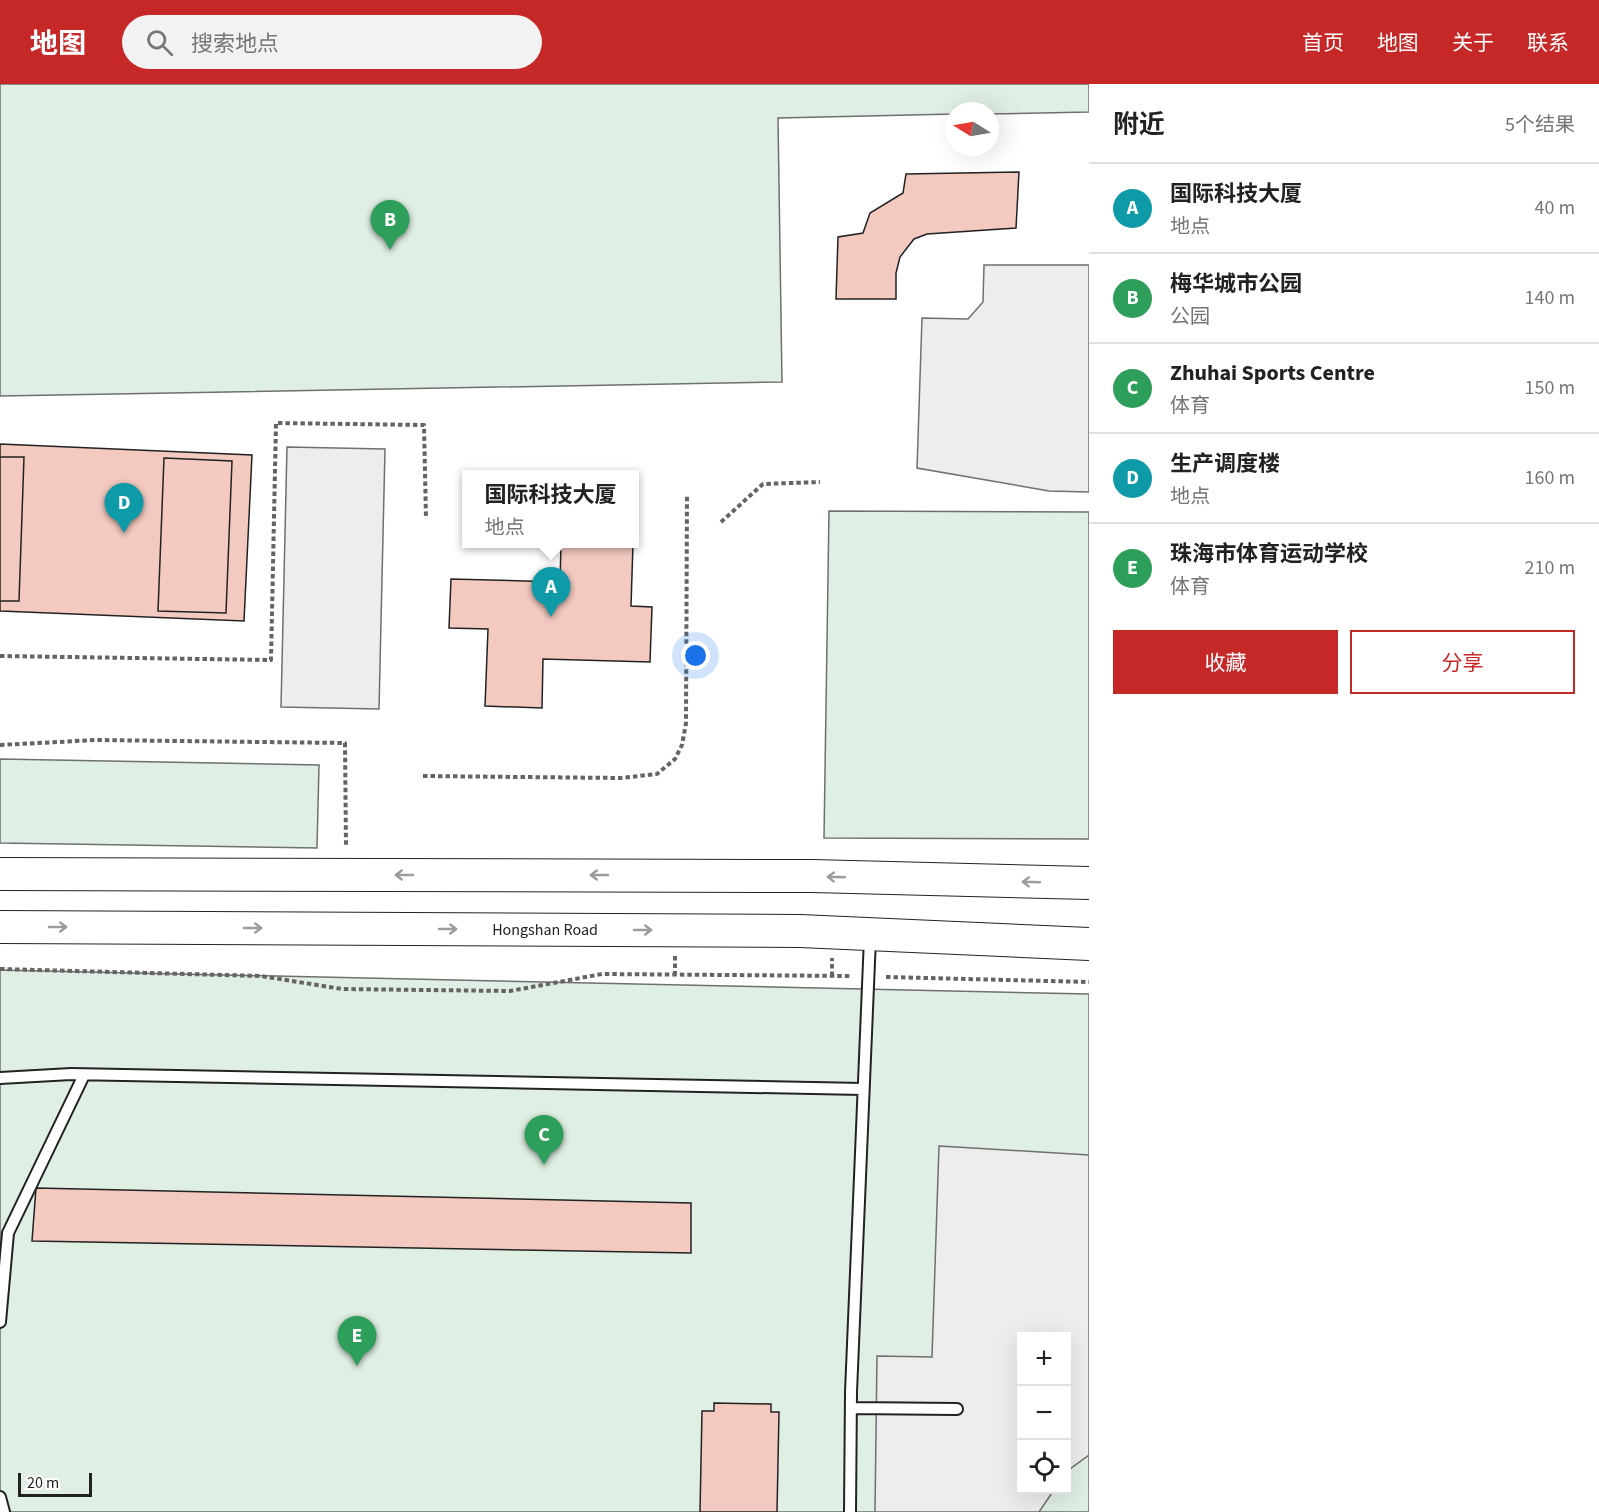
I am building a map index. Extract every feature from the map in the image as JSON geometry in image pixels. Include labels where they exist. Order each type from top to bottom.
[{"type":"main road","points":[[0,874],[800,876],[1089,883]]},
{"type":"main road","name":"Hongshan Road","points":[[0,927],[788,931],[1089,944]]},
{"type":"lane","points":[[850,1512],[851,1408],[871,934]]},
{"type":"lane","points":[[0,1078],[84,1075],[863,1089]]},
{"type":"lane","points":[[0,1323],[8,1233],[84,1075]]},
{"type":"lane","points":[[851,1408],[957,1409]]},
{"type":"lane","points":[[0,1497],[4,1512]]},
{"type":"path","points":[[0,656],[272,660],[276,423],[424,425],[426,519]]},
{"type":"path","points":[[721,522],[763,484],[820,482]]},
{"type":"path","points":[[423,776],[621,778],[657,774],[675,759],[682,745],[686,723],[687,495]]},
{"type":"path","points":[[0,745],[96,740],[345,743],[346,875]]},
{"type":"path","points":[[0,969],[261,976],[342,989],[486,990],[534,987],[610,973],[869,976],[1089,982]]},
{"type":"green space","points":[[0,84],[1089,84],[1089,112],[999,114],[999,102],[945,102],[945,114],[778,118],[782,382],[0,396]]},
{"type":"green space","points":[[829,511],[1089,512],[1089,839],[824,838]]},
{"type":"green space","points":[[0,759],[319,765],[317,848],[0,843]]},
{"type":"green space","points":[[0,970],[1089,994],[1089,1512],[0,1512]]},
{"type":"shaded area","points":[[984,265],[1089,265],[1089,492],[1049,491],[917,468],[922,318],[968,319],[983,302]]},
{"type":"shaded area","points":[[287,447],[385,449],[379,709],[281,707]]},
{"type":"shaded area","points":[[939,1146],[1089,1155],[1089,1455],[1071,1468],[1071,1332],[1017,1332],[1017,1494],[1051,1494],[1039,1512],[875,1512],[877,1356],[932,1357]]},
{"type":"building","points":[[1019,172],[1016,228],[927,234],[914,239],[900,257],[896,273],[896,299],[836,299],[838,237],[863,233],[870,213],[903,193],[906,174]]},
{"type":"building","points":[[0,444],[252,455],[244,621],[0,611]]},
{"type":"building","points":[[0,457],[24,457],[19,601],[0,601]]},
{"type":"building","points":[[164,458],[232,461],[226,613],[158,611]]},
{"type":"building","points":[[561,548],[633,548],[631,606],[652,607],[650,662],[543,659],[542,708],[485,706],[488,629],[449,628],[451,579],[560,582]]},
{"type":"building","points":[[36,1188],[691,1203],[691,1253],[32,1241]]},
{"type":"building","points":[[714,1403],[771,1404],[771,1412],[779,1412],[777,1512],[700,1512],[702,1411],[714,1411]]},
{"type":"place","name":"梅华城市公园","points":[[390,250]]},
{"type":"place","name":"生产调度楼","points":[[124,533]]},
{"type":"place","name":"国际科技大厦","points":[[551,617]]},
{"type":"place","name":"Zhuhai Sports Centre","points":[[544,1165]]},
{"type":"place","name":"珠海市体育运动学校","points":[[357,1366]]}]
